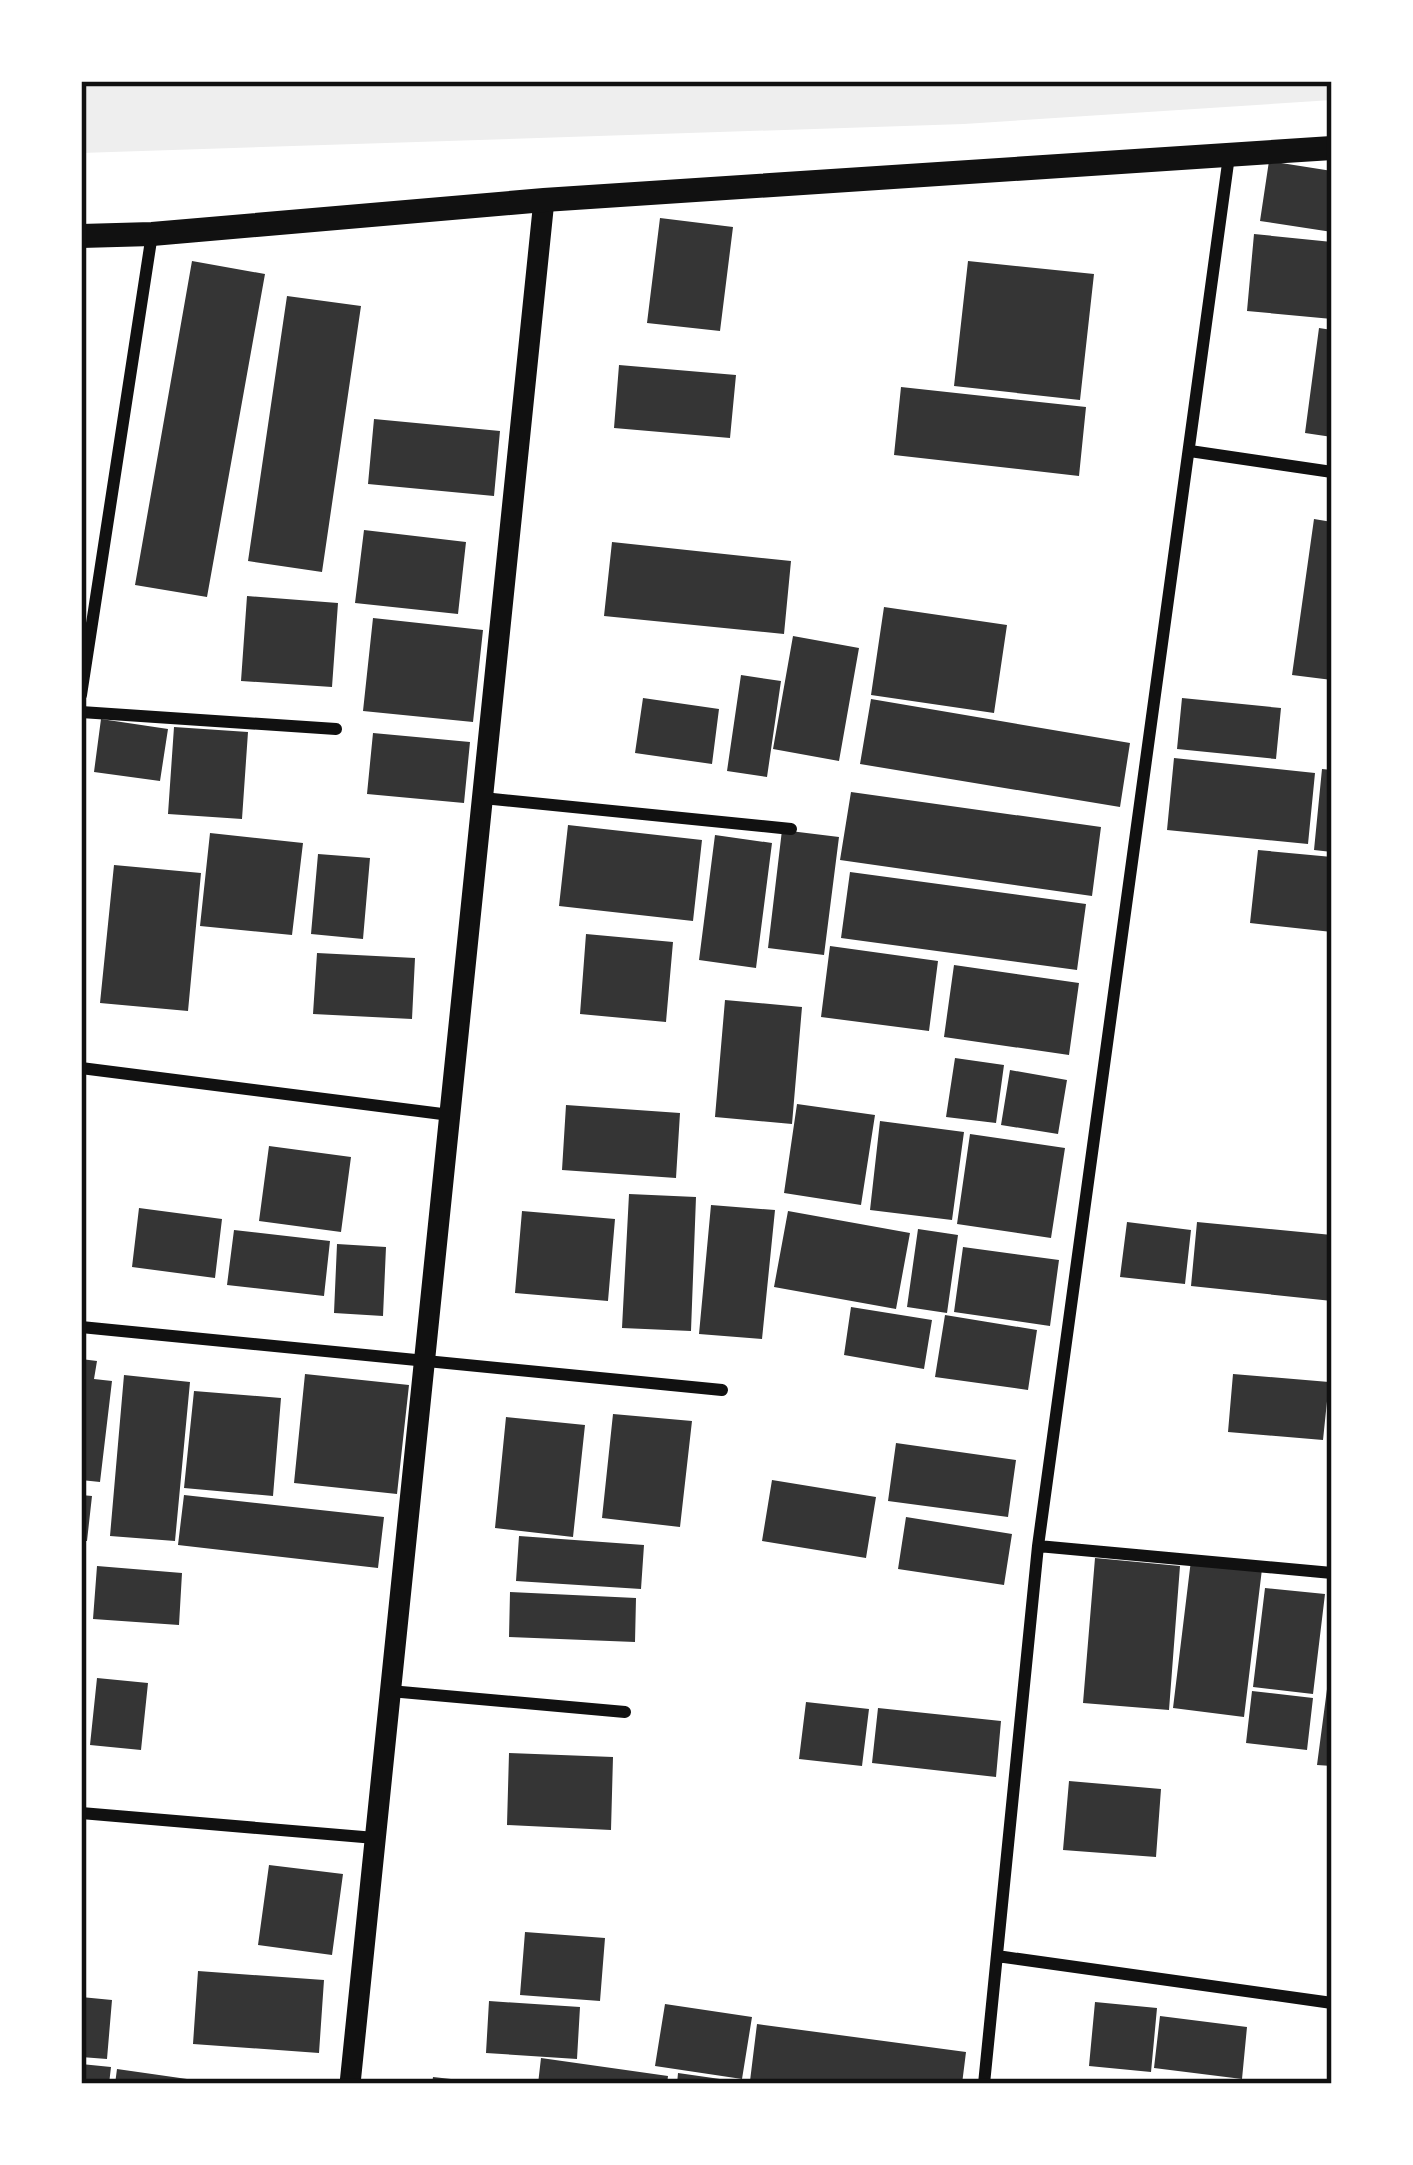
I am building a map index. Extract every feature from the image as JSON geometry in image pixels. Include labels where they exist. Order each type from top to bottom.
[{"type":"main road","points":[[81,236],[1332,148]]},
{"type":"street","points":[[984,2084],[1038,1546],[1229,155]]},
{"type":"street","points":[[350,2084],[544,200]]},
{"type":"street","points":[[81,695],[152,234]]},
{"type":"street","points":[[1190,451],[1332,472]]},
{"type":"street","points":[[81,712],[336,729]]},
{"type":"street","points":[[483,799],[791,829]]},
{"type":"street","points":[[81,1068],[450,1115]]},
{"type":"street","points":[[81,1327],[722,1390]]},
{"type":"street","points":[[1038,1546],[1332,1573]]},
{"type":"street","points":[[390,1691],[625,1712]]},
{"type":"street","points":[[81,1813],[375,1838]]},
{"type":"street","points":[[997,1956],[1332,2003]]},
{"type":"shaded area","points":[[81,81],[1332,81],[1332,100],[964,124],[81,153]]},
{"type":"building","points":[[1269,161],[1332,171],[1332,232],[1260,221]]},
{"type":"building","points":[[660,218],[733,227],[720,331],[647,323]]},
{"type":"building","points":[[1254,234],[1332,242],[1332,319],[1247,311]]},
{"type":"building","points":[[192,261],[265,274],[207,597],[135,585]]},
{"type":"building","points":[[968,261],[1094,274],[1080,400],[954,386]]},
{"type":"building","points":[[287,296],[361,306],[322,572],[248,561]]},
{"type":"building","points":[[1319,328],[1332,330],[1332,437],[1305,433]]},
{"type":"building","points":[[619,365],[736,375],[730,438],[614,428]]},
{"type":"building","points":[[901,387],[1086,407],[1079,476],[894,455]]},
{"type":"building","points":[[374,419],[500,431],[494,496],[368,484]]},
{"type":"building","points":[[1314,519],[1332,522],[1332,680],[1292,675]]},
{"type":"building","points":[[364,530],[466,542],[458,614],[355,603]]},
{"type":"building","points":[[612,542],[791,561],[784,634],[604,616]]},
{"type":"building","points":[[247,596],[338,603],[332,687],[241,681]]},
{"type":"building","points":[[884,607],[1007,625],[994,713],[871,695]]},
{"type":"building","points":[[373,618],[483,630],[473,722],[363,711]]},
{"type":"building","points":[[793,636],[859,648],[839,761],[773,749]]},
{"type":"building","points":[[741,675],[781,681],[767,777],[727,771]]},
{"type":"building","points":[[643,698],[719,709],[712,764],[635,753]]},
{"type":"building","points":[[1182,698],[1281,708],[1276,759],[1177,749]]},
{"type":"building","points":[[871,699],[1130,743],[1120,807],[860,764]]},
{"type":"building","points":[[101,719],[168,729],[160,781],[94,772]]},
{"type":"building","points":[[174,727],[248,732],[242,819],[168,814]]},
{"type":"building","points":[[373,733],[470,742],[464,803],[367,794]]},
{"type":"building","points":[[1174,758],[1315,773],[1308,844],[1167,830]]},
{"type":"building","points":[[1322,769],[1332,770],[1332,852],[1314,850]]},
{"type":"building","points":[[851,792],[1101,827],[1092,896],[840,860]]},
{"type":"building","points":[[568,825],[702,840],[693,921],[559,906]]},
{"type":"building","points":[[782,830],[839,837],[824,955],[768,948]]},
{"type":"building","points":[[210,833],[303,843],[292,935],[200,926]]},
{"type":"building","points":[[715,835],[772,843],[756,968],[699,960]]},
{"type":"building","points":[[1258,850],[1332,857],[1332,932],[1250,923]]},
{"type":"building","points":[[318,854],[370,858],[363,939],[311,934]]},
{"type":"building","points":[[114,865],[201,873],[188,1011],[100,1003]]},
{"type":"building","points":[[850,872],[1086,904],[1077,970],[841,938]]},
{"type":"building","points":[[586,934],[673,942],[666,1022],[580,1014]]},
{"type":"building","points":[[830,946],[938,961],[929,1031],[821,1017]]},
{"type":"building","points":[[317,953],[415,958],[412,1019],[313,1014]]},
{"type":"building","points":[[954,965],[1079,983],[1069,1055],[944,1037]]},
{"type":"building","points":[[725,1000],[802,1007],[792,1124],[715,1117]]},
{"type":"building","points":[[955,1058],[1004,1065],[996,1123],[946,1117]]},
{"type":"building","points":[[1010,1070],[1067,1080],[1058,1134],[1001,1125]]},
{"type":"building","points":[[797,1104],[875,1115],[861,1205],[784,1193]]},
{"type":"building","points":[[566,1105],[680,1113],[676,1178],[562,1170]]},
{"type":"building","points":[[880,1121],[964,1132],[952,1220],[870,1210]]},
{"type":"building","points":[[970,1134],[1065,1148],[1051,1238],[957,1224]]},
{"type":"building","points":[[269,1146],[351,1157],[341,1232],[259,1221]]},
{"type":"building","points":[[629,1194],[696,1197],[691,1331],[622,1328]]},
{"type":"building","points":[[711,1205],[775,1210],[762,1339],[699,1334]]},
{"type":"building","points":[[139,1208],[222,1219],[215,1278],[132,1267]]},
{"type":"building","points":[[522,1211],[615,1219],[608,1301],[515,1293]]},
{"type":"building","points":[[788,1211],[910,1233],[896,1309],[774,1287]]},
{"type":"building","points":[[1127,1222],[1191,1230],[1185,1284],[1120,1277]]},
{"type":"building","points":[[1197,1222],[1332,1235],[1332,1301],[1191,1286]]},
{"type":"building","points":[[918,1229],[958,1235],[947,1313],[907,1307]]},
{"type":"building","points":[[234,1230],[330,1241],[324,1296],[227,1285]]},
{"type":"building","points":[[337,1244],[386,1247],[383,1316],[334,1313]]},
{"type":"building","points":[[963,1247],[1059,1260],[1050,1326],[954,1312]]},
{"type":"building","points":[[851,1307],[932,1320],[924,1369],[844,1355]]},
{"type":"building","points":[[945,1315],[1037,1330],[1028,1390],[935,1377]]},
{"type":"building","points":[[81,1359],[97,1361],[94,1379],[112,1381],[100,1482],[81,1480]]},
{"type":"building","points":[[305,1374],[409,1385],[397,1494],[294,1483]]},
{"type":"building","points":[[1233,1374],[1329,1382],[1323,1440],[1228,1432]]},
{"type":"building","points":[[124,1375],[190,1382],[175,1541],[110,1536]]},
{"type":"building","points":[[194,1391],[281,1398],[273,1496],[184,1488]]},
{"type":"building","points":[[613,1414],[692,1421],[680,1527],[602,1518]]},
{"type":"building","points":[[506,1417],[585,1425],[573,1537],[495,1528]]},
{"type":"building","points":[[896,1443],[1016,1460],[1008,1517],[888,1501]]},
{"type":"building","points":[[772,1480],[876,1497],[866,1558],[762,1541]]},
{"type":"building","points":[[81,1495],[92,1496],[87,1541],[81,1541]]},
{"type":"building","points":[[184,1495],[384,1517],[378,1568],[178,1545]]},
{"type":"building","points":[[906,1517],[1012,1534],[1004,1585],[898,1569]]},
{"type":"building","points":[[519,1536],[644,1545],[641,1589],[516,1581]]},
{"type":"building","points":[[1095,1558],[1180,1566],[1169,1710],[1083,1703]]},
{"type":"building","points":[[1191,1560],[1262,1569],[1244,1717],[1173,1708]]},
{"type":"building","points":[[97,1566],[182,1573],[179,1625],[93,1619]]},
{"type":"building","points":[[1265,1588],[1325,1594],[1313,1694],[1253,1687]]},
{"type":"building","points":[[510,1592],[636,1598],[635,1642],[509,1637]]},
{"type":"building","points":[[1332,1674],[1332,1766],[1317,1765]]},
{"type":"building","points":[[97,1678],[148,1683],[141,1750],[90,1745]]},
{"type":"building","points":[[1252,1691],[1313,1698],[1307,1750],[1246,1743]]},
{"type":"building","points":[[806,1702],[869,1709],[862,1766],[799,1759]]},
{"type":"building","points":[[878,1708],[1001,1721],[996,1777],[872,1763]]},
{"type":"building","points":[[509,1753],[613,1757],[611,1830],[507,1825]]},
{"type":"building","points":[[1069,1781],[1161,1789],[1156,1857],[1063,1850]]},
{"type":"building","points":[[269,1865],[343,1874],[332,1955],[258,1945]]},
{"type":"building","points":[[525,1932],[605,1938],[600,2001],[520,1995]]},
{"type":"building","points":[[198,1971],[324,1980],[319,2053],[193,2044]]},
{"type":"building","points":[[81,1997],[112,2000],[107,2059],[81,2057]]},
{"type":"building","points":[[489,2001],[580,2007],[577,2059],[486,2053]]},
{"type":"building","points":[[1095,2002],[1157,2008],[1151,2072],[1089,2066]]},
{"type":"building","points":[[665,2004],[752,2017],[742,2079],[655,2066]]},
{"type":"building","points":[[1160,2016],[1247,2027],[1242,2079],[1154,2068]]},
{"type":"building","points":[[757,2024],[966,2052],[962,2084],[750,2081]]},
{"type":"building","points":[[541,2058],[668,2076],[667,2084],[538,2084]]},
{"type":"building","points":[[81,2064],[111,2067],[109,2084],[81,2084]]},
{"type":"building","points":[[117,2069],[187,2079],[186,2084],[115,2084]]},
{"type":"building","points":[[678,2073],[734,2081],[677,2084]]},
{"type":"building","points":[[433,2077],[469,2081],[432,2084]]}]
